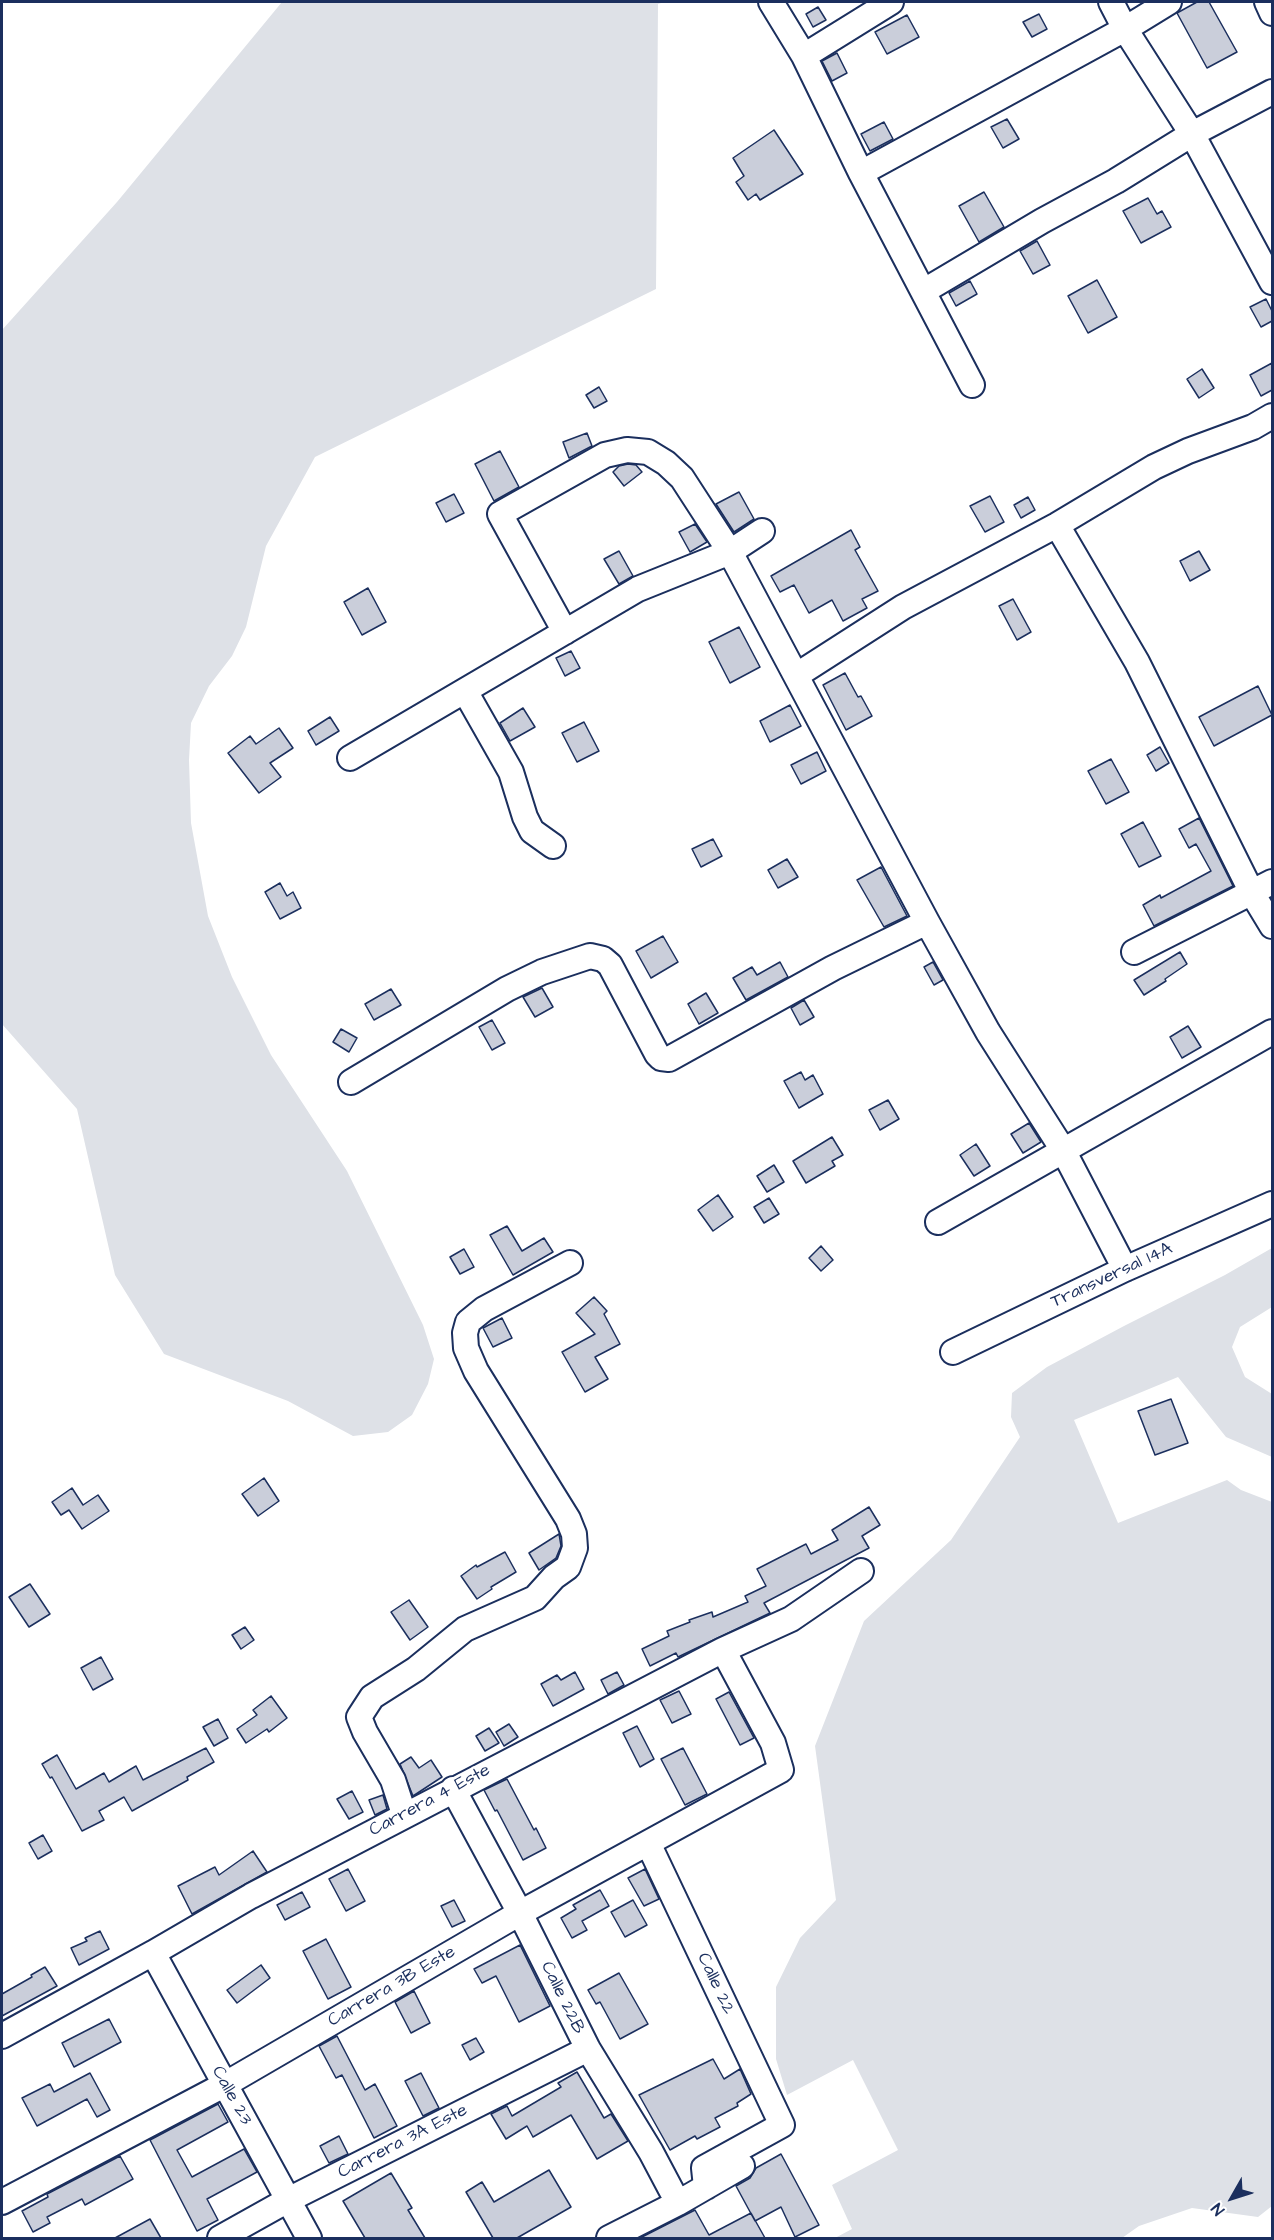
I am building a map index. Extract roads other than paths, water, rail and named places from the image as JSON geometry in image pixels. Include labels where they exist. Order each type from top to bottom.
[{"type":"street","points":[[771,2],[804,56],[861,173],[972,385]]},
{"type":"street","points":[[804,56],[891,2]]},
{"type":"street","points":[[1111,2],[1125,29],[1192,134],[1272,282]]},
{"type":"street","points":[[861,173],[1125,29],[1169,2]]},
{"type":"street","points":[[1267,2],[1272,13]]},
{"type":"street","points":[[924,291],[1042,221],[1116,181],[1192,134],[1272,92]]},
{"type":"street","points":[[797,675],[903,607],[1057,525],[1166,460],[1253,427],[1272,416]]},
{"type":"street","points":[[565,632],[500,514],[605,454],[627,450],[648,452],[666,463],[682,478],[730,552],[927,922],[988,1032],[1063,1150],[1125,1269]]},
{"type":"street","points":[[1057,525],[1137,662],[1262,887],[1272,926]]},
{"type":"street","points":[[350,758],[638,590],[730,552],[762,531]]},
{"type":"street","points":[[465,691],[511,772],[525,817],[532,831],[553,846]]},
{"type":"street","points":[[1134,951],[1262,887]]},
{"type":"street","points":[[351,1082],[507,989],[542,972],[575,959],[590,956],[603,959],[610,965],[657,1054],[661,1058],[669,1059],[833,968],[927,922]]},
{"type":"street","points":[[938,1222],[1272,1032]]},
{"type":"street","name":"Transversal 14A","points":[[953,1352],[1125,1269],[1272,1204]]},
{"type":"street","points":[[404,1814],[393,1780],[365,1732],[359,1717],[372,1697],[416,1669],[465,1629],[535,1598],[554,1577],[568,1567],[575,1548],[574,1534],[568,1519],[476,1371],[466,1348],[465,1333],[468,1322],[484,1309],[570,1263]]},
{"type":"street","name":"Carrera 4 Este","points":[[2,2036],[251,1896],[404,1814],[723,1650],[791,1619],[861,1571]]},
{"type":"street","name":"Carrera 3B Este","points":[[2,2202],[224,2085],[520,1913],[781,1770],[773,1743],[723,1650]]},
{"type":"street","name":"Calle 22B","points":[[453,1789],[520,1913],[588,2049],[670,2187]]},
{"type":"street","name":"Calle 22","points":[[648,1843],[782,2125],[704,2168],[706,2187]]},
{"type":"street","name":"Calle 23","points":[[153,1953],[309,2238]]},
{"type":"street","name":"Carrera 3A Este","points":[[220,2238],[288,2200],[588,2049]]},
{"type":"street","points":[[609,2238],[670,2187],[706,2187],[742,2166]]}]
